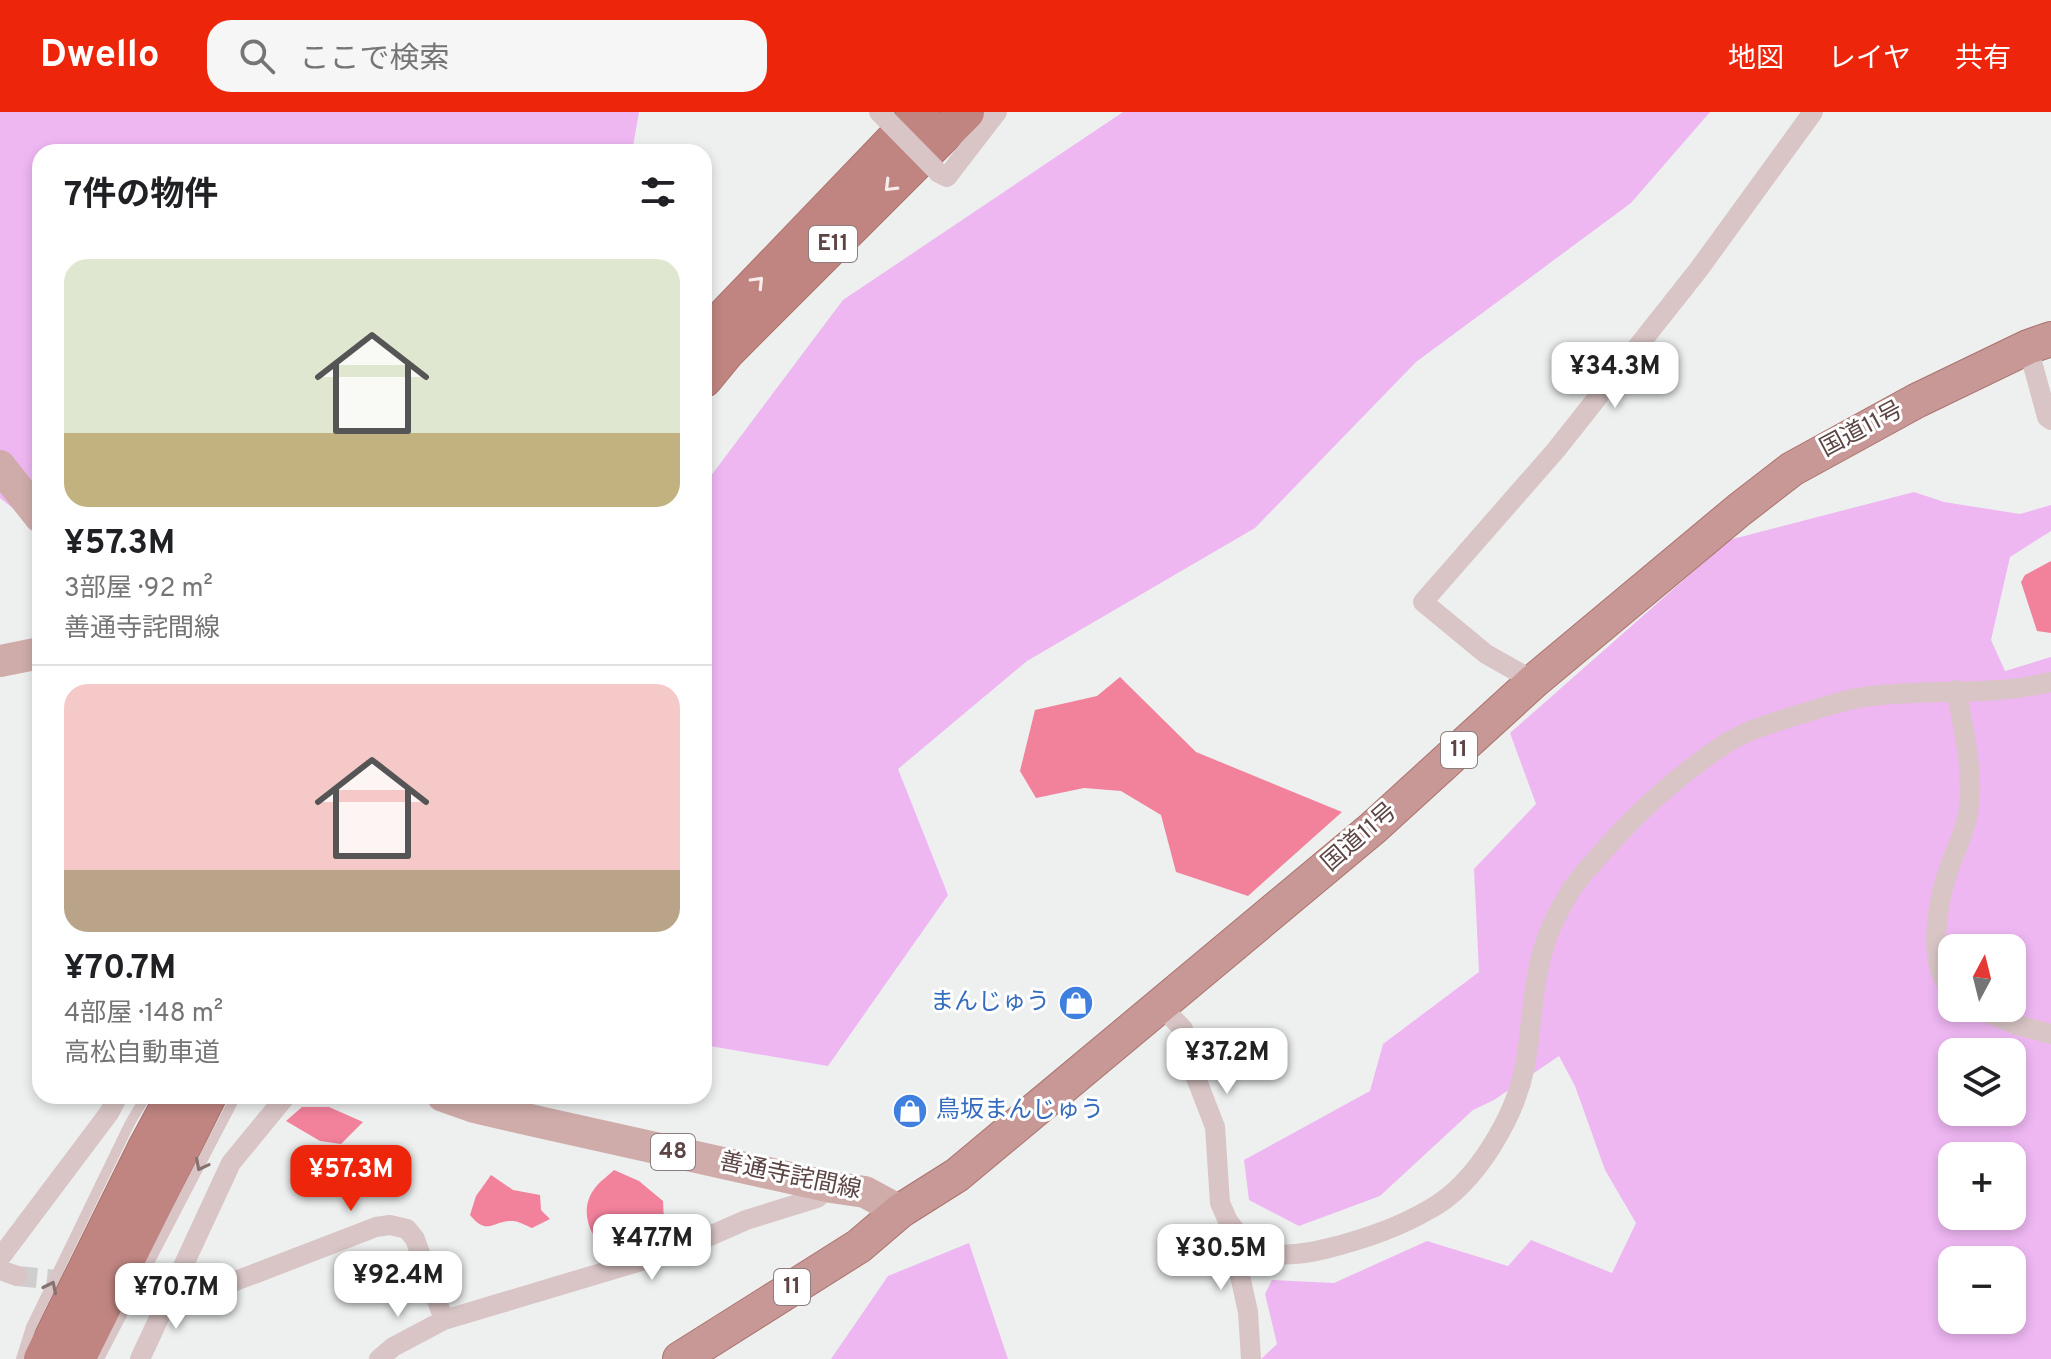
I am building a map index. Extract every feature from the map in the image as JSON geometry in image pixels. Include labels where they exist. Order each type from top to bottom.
[{"type":"highway","name":"E11","points":[[712,330],[921,112]]},
{"type":"highway","name":"E11","points":[[712,370],[738,340],[966,112]]},
{"type":"highway","name":"国道11号","points":[[680,1359],[859,1246],[900,1211],[957,1175],[1373,828],[1534,681],[1792,469],[1916,401],[2040,343]]},
{"type":"highway","points":[[42,1359],[170,1104]]},
{"type":"highway","points":[[77,1359],[204,1104]]},
{"type":"main road","points":[[0,466],[32,507]]},
{"type":"main road","points":[[0,661],[32,655]]},
{"type":"main road","name":"善通寺詫間線","points":[[466,1104],[831,1187],[865,1192],[900,1211]]},
{"type":"street","points":[[879,112],[939,173],[947,177],[997,112]]},
{"type":"street","points":[[1534,681],[1486,654],[1423,602],[1565,438],[1699,269],[1813,112]]},
{"type":"street","points":[[2040,343],[2047,417],[2051,420]]},
{"type":"street","points":[[1161,1006],[1183,1029],[1191,1065],[1215,1127],[1220,1203],[1239,1237],[1254,1248],[1274,1254],[1299,1256],[1376,1236],[1433,1208],[1466,1179],[1495,1143],[1511,1110],[1524,1070],[1543,950],[1551,927],[1575,885],[1623,828],[1672,782],[1725,744],[1762,726],[1862,697],[2023,689],[2051,682]]},
{"type":"street","points":[[1938,971],[1935,946],[1943,891],[1968,814],[1966,743],[1956,690]]},
{"type":"street","points":[[2010,1022],[2051,1034]]},
{"type":"street","points":[[0,1258],[114,1104]]},
{"type":"street","points":[[140,1359],[167,1288],[231,1163],[279,1104]]},
{"type":"street","points":[[379,1359],[393,1347],[444,1320],[678,1250],[746,1220],[817,1198],[831,1187]]},
{"type":"street","points":[[1228,1221],[1248,1312],[1251,1359]]},
{"type":"street","points":[[167,1288],[220,1287],[335,1241],[390,1225],[407,1229],[415,1239],[444,1320]]},
{"type":"lane","points":[[21,1359],[31,1327],[141,1104]]},
{"type":"lane","points":[[99,1359],[232,1104]]},
{"type":"shaded area","points":[[0,112],[639,112],[633,144],[32,144],[32,524],[0,498]]},
{"type":"shaded area","points":[[1123,112],[1710,112],[1631,203],[1416,362],[1255,528],[1027,661],[898,769],[948,895],[828,1066],[712,1046],[712,474],[843,300]]},
{"type":"shaded area","points":[[1914,492],[1944,502],[2020,514],[2051,505],[2051,531],[2010,557],[1991,640],[2005,671],[2051,657],[2051,1359],[1261,1359],[1277,1344],[1265,1294],[1272,1280],[1334,1283],[1427,1241],[1508,1266],[1531,1240],[1612,1273],[1636,1223],[1605,1170],[1575,1086],[1559,1056],[1494,1100],[1473,1110],[1380,1196],[1299,1226],[1249,1200],[1244,1160],[1370,1091],[1383,1044],[1479,972],[1474,869],[1536,804],[1510,733],[1729,540]]},
{"type":"shaded area","points":[[2051,561],[2051,633],[2037,631],[2021,582],[2025,575]]},
{"type":"shaded area","points":[[1120,677],[1196,752],[1342,812],[1248,896],[1176,872],[1161,815],[1121,791],[1084,788],[1036,798],[1020,771],[1035,710],[1097,696]]},
{"type":"shaded area","points":[[302,1107],[329,1107],[363,1122],[341,1144],[320,1141],[286,1121]]},
{"type":"shaded area","points":[[614,1170],[639,1181],[663,1201],[664,1221],[639,1242],[606,1250],[590,1229],[587,1204],[595,1188]]},
{"type":"shaded area","points":[[491,1175],[513,1190],[540,1195],[541,1210],[550,1219],[532,1228],[515,1221],[491,1226],[476,1222],[470,1215],[476,1196]]},
{"type":"shaded area","points":[[969,1243],[1008,1359],[831,1359],[888,1276]]},
{"type":"tunnel","points":[[17,1276],[160,1290]]},
{"type":"place","name":"まんじゅう","points":[[1076,1003]]},
{"type":"place","name":"鳥坂まんじゅう","points":[[910,1111]]}]
